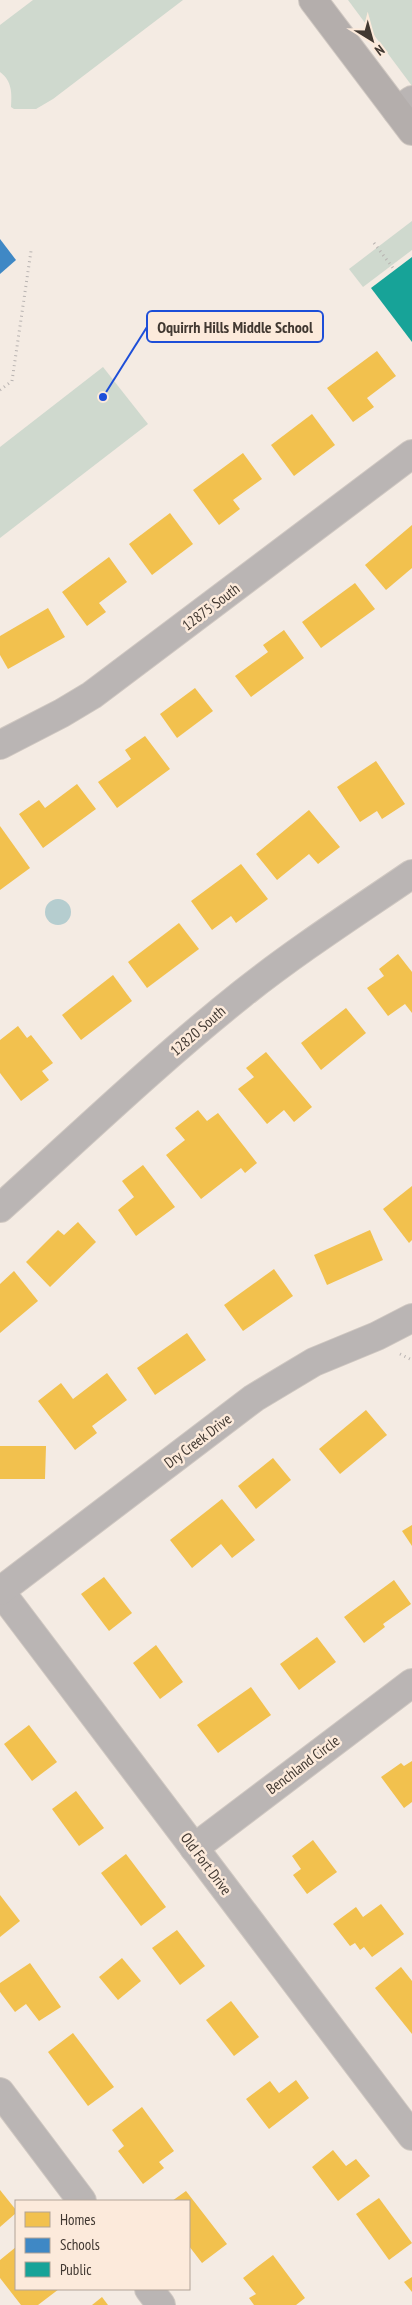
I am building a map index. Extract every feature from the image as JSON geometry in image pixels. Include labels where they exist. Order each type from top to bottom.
[{"type":"main road","points":[[313,0],[407,114]]},
{"type":"street","name":"12875 South","points":[[0,745],[92,695],[412,454]]},
{"type":"street","name":"12820 South","points":[[0,1208],[183,1044],[242,994],[316,939],[412,874]]},
{"type":"street","name":"Dry Creek Drive","points":[[0,1591],[254,1398],[314,1362],[377,1336],[412,1318]]},
{"type":"street","name":"Old Fort Drive","points":[[0,1591],[412,2136]]},
{"type":"street","name":"Benchland Circle","points":[[194,1848],[412,1683]]},
{"type":"street","points":[[0,2092],[81,2200]]},
{"type":"street","points":[[149,2290],[161,2305]]},
{"type":"path","points":[[374,243],[393,268]]},
{"type":"path","points":[[0,390],[12,381],[30,251]]},
{"type":"path","points":[[400,1354],[412,1360]]},
{"type":"shaded area","points":[[33,0],[183,0],[53,99],[36,109],[14,109],[11,107],[9,83],[0,72],[0,25]]},
{"type":"shaded area","points":[[348,0],[412,0],[412,86]]},
{"type":"shaded area","points":[[412,221],[412,250],[363,287],[349,269]]},
{"type":"shaded area","points":[[103,367],[148,424],[0,538],[0,447]]},
{"type":"water","points":[[58,899],[67,903],[71,912],[67,921],[58,925],[49,921],[45,912],[49,903]]},
{"type":"building: Homes","points":[[377,351],[396,376],[367,398],[374,407],[353,422],[327,388]]},
{"type":"building: Homes","points":[[312,414],[335,445],[294,476],[271,445]]},
{"type":"building: Homes","points":[[243,453],[262,479],[233,500],[240,509],[219,525],[193,490]]},
{"type":"building: Homes","points":[[170,513],[193,544],[152,575],[129,544]]},
{"type":"building: Homes","points":[[412,525],[412,568],[386,590],[365,565]]},
{"type":"building: Homes","points":[[109,557],[127,582],[99,603],[106,612],[87,626],[62,592]]},
{"type":"building: Homes","points":[[355,583],[375,609],[321,648],[302,622]]},
{"type":"building: Homes","points":[[48,608],[65,637],[8,669],[0,655],[0,636]]},
{"type":"building: Homes","points":[[284,630],[304,658],[251,697],[235,676],[268,652],[263,645]]},
{"type":"building: Homes","points":[[195,688],[213,711],[177,738],[160,714]]},
{"type":"building: Homes","points":[[145,736],[170,769],[117,808],[98,782],[131,759],[125,750]]},
{"type":"building: Homes","points":[[376,761],[405,804],[382,819],[377,811],[360,822],[337,787]]},
{"type":"building: Homes","points":[[77,784],[96,809],[43,848],[19,814],[39,800],[45,808]]},
{"type":"building: Homes","points":[[309,810],[340,847],[318,864],[309,854],[277,880],[256,854]]},
{"type":"building: Homes","points":[[0,826],[30,868],[0,890]]},
{"type":"building: Homes","points":[[241,864],[268,899],[236,923],[231,916],[212,930],[191,901]]},
{"type":"building: Homes","points":[[179,923],[199,949],[147,988],[128,962]]},
{"type":"building: Homes","points":[[398,954],[412,972],[412,1013],[405,1004],[388,1016],[367,988],[384,976],[379,969]]},
{"type":"building: Homes","points":[[113,975],[132,1001],[81,1040],[62,1015]]},
{"type":"building: Homes","points":[[346,1008],[366,1033],[321,1070],[301,1043]]},
{"type":"building: Homes","points":[[18,1026],[27,1038],[31,1035],[53,1063],[42,1071],[49,1080],[21,1101],[0,1073],[0,1040]]},
{"type":"building: Homes","points":[[266,1052],[312,1107],[294,1122],[284,1110],[267,1124],[238,1089],[254,1077],[246,1068]]},
{"type":"building: Homes","points":[[198,1110],[207,1121],[218,1113],[257,1163],[245,1173],[241,1168],[201,1199],[166,1155],[185,1140],[175,1128]]},
{"type":"building: Homes","points":[[143,1165],[175,1207],[136,1236],[118,1210],[134,1197],[122,1181]]},
{"type":"building: Homes","points":[[412,1186],[412,1240],[409,1243],[383,1209]]},
{"type":"building: Homes","points":[[78,1222],[96,1242],[50,1287],[26,1262],[58,1230],[64,1235]]},
{"type":"building: Homes","points":[[370,1230],[383,1260],[327,1285],[314,1255]]},
{"type":"building: Homes","points":[[274,1269],[293,1296],[243,1331],[224,1305]]},
{"type":"building: Homes","points":[[14,1271],[38,1301],[0,1333],[0,1284]]},
{"type":"building: Homes","points":[[187,1333],[206,1360],[155,1395],[137,1368]]},
{"type":"building: Homes","points":[[107,1373],[127,1400],[92,1426],[97,1433],[75,1450],[38,1401],[61,1383],[73,1399]]},
{"type":"building: Homes","points":[[366,1410],[387,1435],[340,1474],[319,1449]]},
{"type":"building: Homes","points":[[0,1446],[46,1446],[45,1479],[0,1479]]},
{"type":"building: Homes","points":[[273,1458],[291,1480],[256,1509],[238,1486]]},
{"type":"building: Homes","points":[[222,1499],[255,1540],[232,1558],[221,1544],[192,1568],[170,1540]]},
{"type":"building: Homes","points":[[412,1525],[412,1546],[402,1531]]},
{"type":"building: Homes","points":[[104,1577],[132,1613],[109,1631],[81,1594]]},
{"type":"building: Homes","points":[[394,1580],[411,1604],[383,1624],[385,1627],[364,1643],[344,1617]]},
{"type":"building: Homes","points":[[317,1637],[336,1662],[299,1690],[280,1664]]},
{"type":"building: Homes","points":[[156,1645],[183,1682],[160,1699],[133,1663]]},
{"type":"building: Homes","points":[[251,1687],[271,1715],[218,1753],[197,1725]]},
{"type":"building: Homes","points":[[29,1725],[57,1762],[32,1781],[4,1744]]},
{"type":"building: Homes","points":[[412,1761],[412,1802],[404,1808],[381,1777],[401,1763],[404,1766]]},
{"type":"building: Homes","points":[[76,1791],[104,1828],[79,1846],[52,1809]]},
{"type":"building: Homes","points":[[313,1840],[337,1872],[307,1894],[293,1875],[301,1869],[292,1856]]},
{"type":"building: Homes","points":[[126,1854],[166,1907],[141,1926],[101,1873]]},
{"type":"building: Homes","points":[[0,1895],[20,1921],[0,1937]]},
{"type":"building: Homes","points":[[381,1904],[404,1934],[372,1957],[364,1947],[360,1950],[355,1943],[350,1946],[333,1924],[356,1907],[363,1917]]},
{"type":"building: Homes","points":[[177,1930],[205,1966],[180,1985],[152,1948]]},
{"type":"building: Homes","points":[[122,1958],[141,1981],[118,2000],[99,1977]]},
{"type":"building: Homes","points":[[30,1963],[61,2007],[39,2021],[26,2004],[15,2012],[0,1992],[0,1983]]},
{"type":"building: Homes","points":[[401,1967],[412,1981],[412,2034],[375,1988]]},
{"type":"building: Homes","points":[[231,2001],[259,2037],[234,2056],[206,2020]]},
{"type":"building: Homes","points":[[73,2033],[114,2087],[88,2106],[48,2052]]},
{"type":"building: Homes","points":[[296,2080],[309,2098],[269,2129],[246,2099],[270,2081],[279,2093]]},
{"type":"building: Homes","points":[[142,2107],[174,2151],[159,2162],[164,2168],[143,2184],[118,2151],[124,2146],[112,2130]]},
{"type":"building: Homes","points":[[333,2150],[346,2166],[356,2159],[370,2176],[338,2201],[312,2167]]},
{"type":"building: Homes","points":[[0,2190],[15,2209],[15,2214],[0,2227]]},
{"type":"building: Homes","points":[[186,2191],[227,2244],[202,2263],[190,2247],[190,2200],[173,2200]]},
{"type":"building: Homes","points":[[379,2198],[412,2243],[389,2260],[356,2214]]},
{"type":"building: Homes","points":[[15,2248],[15,2290],[58,2290],[38,2305],[21,2305],[0,2278],[0,2260]]},
{"type":"building: Homes","points":[[273,2255],[305,2298],[296,2305],[254,2305],[249,2298],[256,2294],[243,2278]]},
{"type":"building: Homes","points":[[412,2277],[412,2292],[404,2282]]},
{"type":"building: Homes","points":[[102,2297],[108,2305],[92,2305]]},
{"type":"building: Schools","points":[[0,239],[16,260],[0,274]]},
{"type":"building: Public","points":[[412,257],[412,342],[371,288]]},
{"type":"place","name":"Oquirrh Hills Middle School","points":[[103,397]]}]
